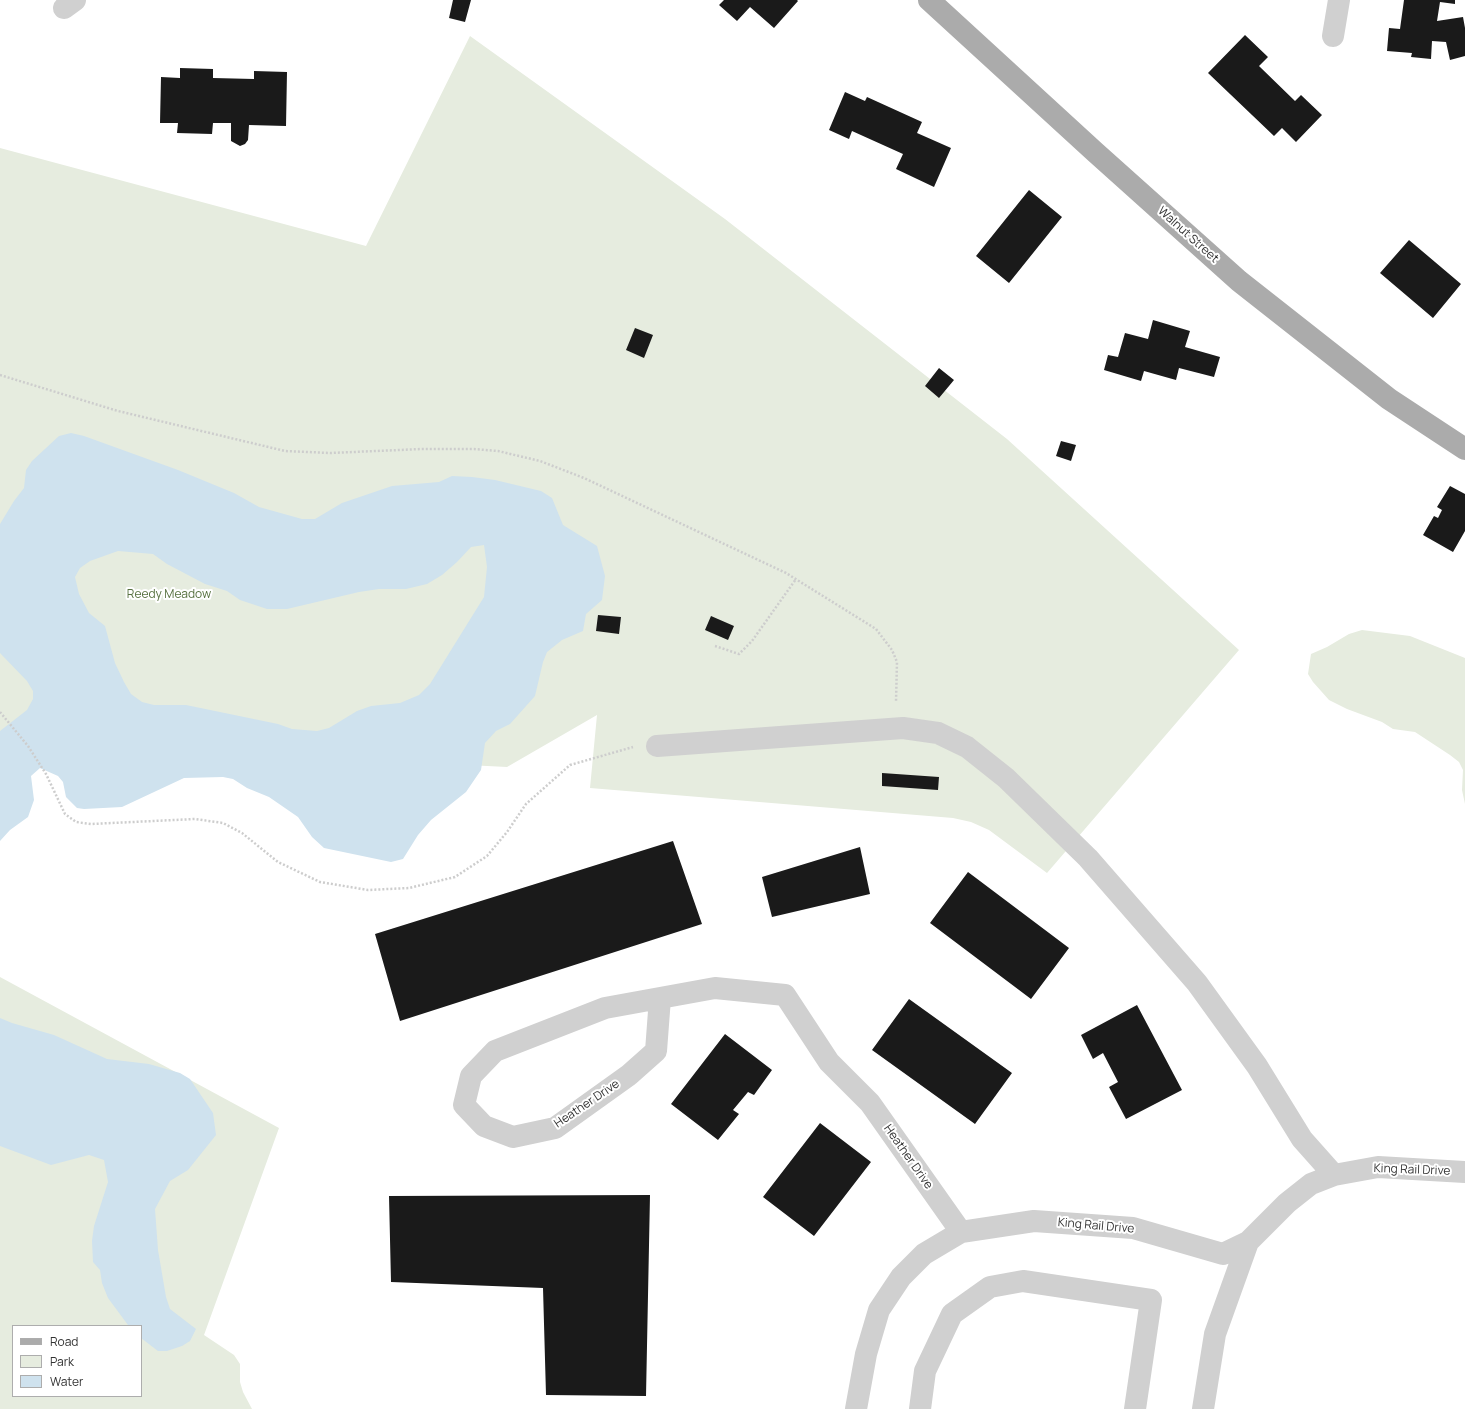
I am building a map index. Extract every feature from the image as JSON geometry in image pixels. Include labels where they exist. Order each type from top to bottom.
[{"type":"main road","name":"Walnut Street","points":[[929,0],[1095,152],[1240,281],[1389,400],[1465,449]]},
{"type":"street","points":[[1333,36],[1338,0]]},
{"type":"street","points":[[657,746],[895,729],[938,733],[968,747],[1006,778],[1088,858],[1197,983],[1258,1066],[1302,1139],[1334,1174]]},
{"type":"street","name":"Heather Drive","points":[[660,998],[656,1051],[629,1075],[555,1128],[513,1137],[484,1126],[464,1105],[471,1076],[495,1051],[605,1008],[660,998],[715,988],[786,995],[829,1062],[870,1103],[961,1232]]},
{"type":"street","name":"King Rail Drive","points":[[856,1409],[866,1354],[879,1310],[901,1277],[924,1254],[961,1232],[1034,1221],[1133,1228],[1223,1254],[1248,1242],[1287,1203],[1311,1184],[1334,1174],[1378,1167],[1465,1172]]},
{"type":"street","points":[[1203,1409],[1215,1334],[1248,1242]]},
{"type":"street","points":[[920,1409],[926,1371],[952,1314],[990,1287],[1023,1281],[1151,1300],[1135,1409]]},
{"type":"path","points":[[0,375],[118,411],[285,451],[330,453],[422,449],[474,449],[520,455],[584,478],[796,579],[876,629],[892,650],[897,662],[895,729]]},
{"type":"path","points":[[715,646],[739,654],[752,641],[796,579]]},
{"type":"path","points":[[0,712],[28,746],[46,774],[65,814],[76,822],[91,824],[195,819],[223,823],[242,833],[278,862],[320,882],[368,890],[409,888],[455,877],[487,856],[507,832],[526,804],[570,765],[629,748],[657,746]]},
{"type":"green space","points":[[470,36],[725,219],[1007,439],[1239,650],[1047,873],[989,830],[971,822],[953,818],[590,788],[597,715],[507,767],[74,745],[0,784],[0,148],[366,246]]},
{"type":"green space","points":[[1362,630],[1410,636],[1465,658],[1465,804],[1462,790],[1463,770],[1459,762],[1415,732],[1393,729],[1382,722],[1347,709],[1329,700],[1308,674],[1311,654],[1327,647],[1349,634]]},
{"type":"green space","points":[[0,977],[279,1128],[204,1335],[234,1355],[240,1364],[240,1382],[243,1392],[252,1409],[0,1409]]},
{"type":"water","name":"Reedy Meadow","points":[[71,433],[84,436],[178,470],[234,493],[259,507],[302,519],[315,519],[342,503],[392,486],[439,482],[452,476],[495,480],[541,491],[552,498],[563,525],[597,546],[605,576],[602,600],[586,614],[583,631],[562,640],[547,652],[543,662],[535,696],[510,724],[496,731],[485,743],[481,770],[466,792],[431,820],[418,835],[403,859],[391,862],[324,848],[312,837],[298,817],[269,797],[247,788],[233,779],[223,777],[184,778],[122,807],[84,809],[77,808],[66,797],[63,782],[58,776],[40,768],[31,776],[34,800],[28,817],[10,830],[0,841],[0,731],[27,710],[33,699],[33,691],[27,681],[0,653],[0,524],[24,488],[26,470],[32,461],[59,436]],"holes":[[[484,545],[487,567],[484,597],[430,684],[419,695],[400,703],[371,706],[357,711],[329,728],[317,731],[292,729],[278,724],[186,705],[154,705],[142,702],[131,694],[124,682],[115,663],[105,626],[89,613],[79,594],[75,577],[80,568],[90,561],[118,551],[153,554],[167,564],[205,584],[227,591],[240,600],[267,609],[287,609],[359,592],[379,589],[406,589],[427,584],[442,575],[471,547]]]},
{"type":"water","points":[[0,1018],[54,1035],[107,1059],[149,1064],[180,1073],[190,1079],[213,1113],[216,1135],[188,1170],[170,1181],[155,1209],[158,1250],[166,1297],[170,1309],[196,1329],[190,1341],[182,1346],[167,1351],[158,1351],[142,1339],[142,1325],[128,1325],[108,1298],[102,1283],[100,1270],[93,1262],[92,1241],[94,1226],[108,1182],[104,1160],[89,1155],[51,1165],[0,1146]]},
{"type":"building","points":[[453,0],[471,0],[465,22],[449,18]]},
{"type":"building","points":[[724,0],[798,1],[774,28],[750,7],[737,21],[719,5]]},
{"type":"building","points":[[1404,0],[1455,0],[1455,4],[1440,2],[1437,21],[1463,17],[1465,28],[1465,56],[1450,60],[1446,42],[1432,41],[1431,59],[1411,57],[1412,53],[1387,51],[1389,28],[1400,29]]},
{"type":"building","points":[[1245,35],[1268,57],[1259,66],[1295,101],[1301,95],[1322,115],[1296,142],[1282,128],[1274,136],[1208,73]]},
{"type":"building","points":[[180,68],[213,69],[213,78],[254,79],[254,71],[287,72],[286,126],[249,125],[248,140],[245,144],[240,146],[231,141],[231,123],[213,123],[212,134],[177,133],[178,123],[160,123],[161,77],[180,78]]},
{"type":"building","points":[[845,92],[865,101],[867,97],[922,122],[917,133],[951,148],[934,187],[896,169],[903,154],[852,131],[849,139],[829,130]]},
{"type":"building","points":[[1029,190],[1062,217],[1009,283],[976,256]]},
{"type":"building","points":[[1409,240],[1461,284],[1433,318],[1380,273]]},
{"type":"building","points":[[1153,320],[1190,331],[1185,347],[1220,357],[1214,377],[1179,368],[1176,380],[1144,371],[1141,381],[1104,370],[1108,355],[1118,357],[1125,333],[1148,339]]},
{"type":"building","points":[[635,328],[653,335],[644,358],[626,350]]},
{"type":"building","points":[[939,368],[954,380],[939,398],[925,386]]},
{"type":"building","points":[[1061,441],[1076,445],[1071,461],[1056,456]]},
{"type":"building","points":[[1450,486],[1465,494],[1465,531],[1453,552],[1423,535],[1434,516],[1438,518],[1442,510],[1437,507]]},
{"type":"building","points":[[598,615],[621,617],[619,634],[596,631]]},
{"type":"building","points":[[711,616],[734,626],[728,640],[705,630]]},
{"type":"building","points":[[882,773],[939,777],[938,790],[882,786]]},
{"type":"building","points":[[673,841],[702,924],[400,1021],[375,934]]},
{"type":"building","points":[[860,847],[870,894],[772,917],[762,877]]},
{"type":"building","points":[[968,872],[1069,948],[1031,999],[930,923]]},
{"type":"building","points":[[909,999],[1012,1073],[975,1124],[872,1050]]},
{"type":"building","points":[[1137,1005],[1182,1090],[1126,1119],[1109,1087],[1118,1082],[1103,1053],[1093,1059],[1081,1035]]},
{"type":"building","points":[[725,1034],[772,1070],[754,1095],[748,1092],[733,1110],[739,1114],[718,1140],[671,1104]]},
{"type":"building","points":[[820,1123],[871,1162],[814,1236],[763,1197]]},
{"type":"building","points":[[650,1195],[646,1396],[546,1395],[543,1288],[391,1282],[389,1196]]}]
